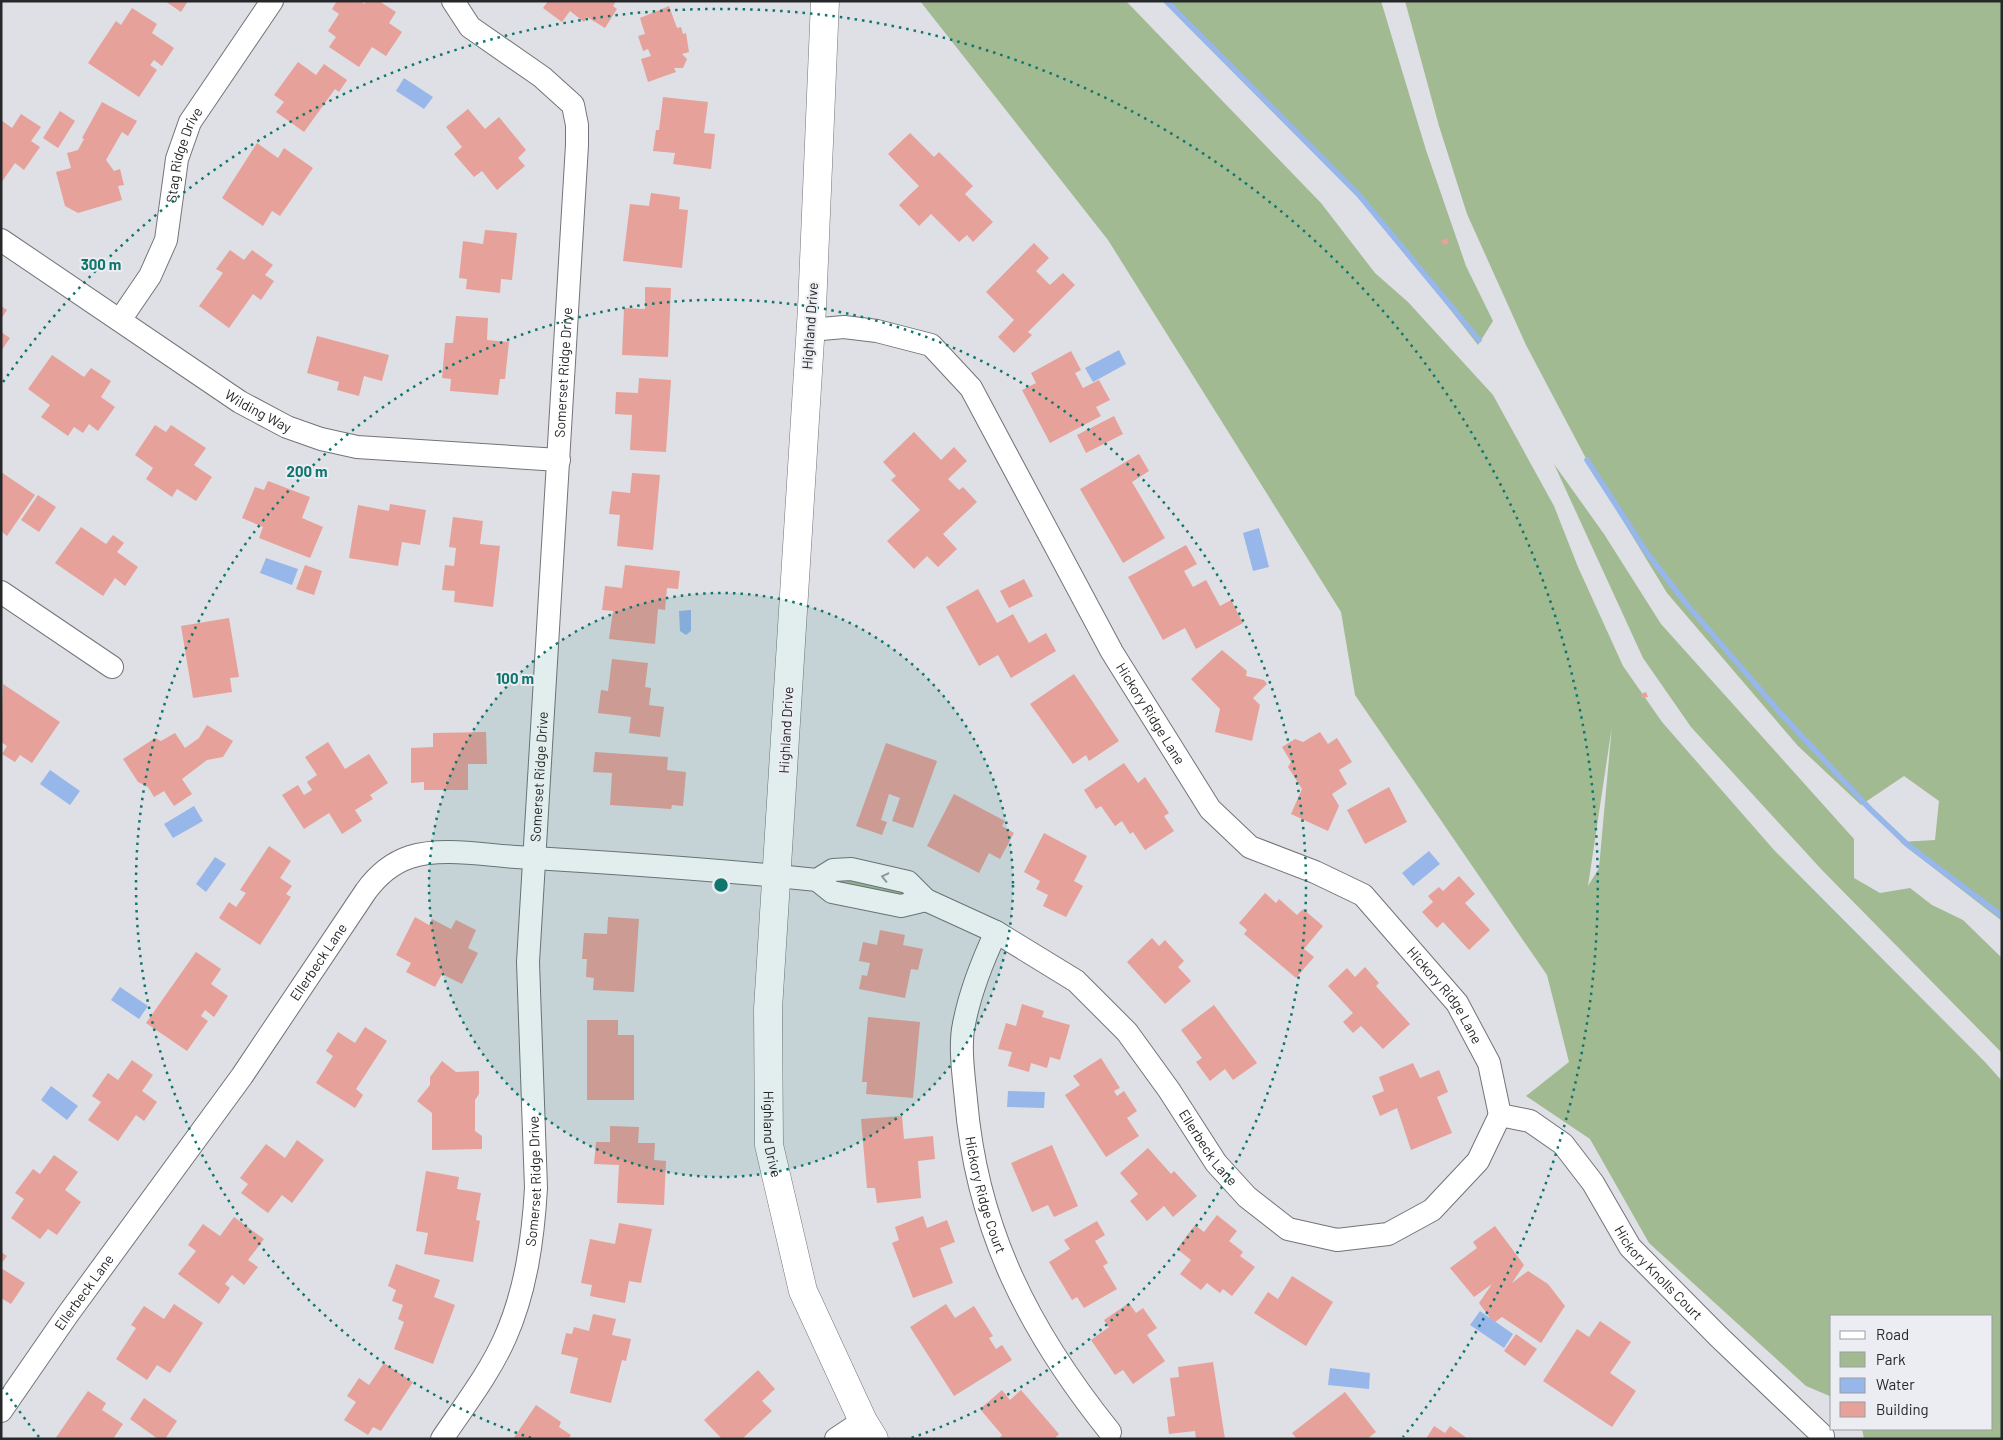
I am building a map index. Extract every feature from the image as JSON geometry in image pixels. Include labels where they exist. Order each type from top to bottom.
[{"type":"street","name":"Stag Ridge Drive","points":[[120,320],[150,276],[166,240],[177,159],[190,122],[272,1]]},
{"type":"street","name":"Somerset Ridge Drive","points":[[442,1439],[485,1375],[505,1338],[519,1298],[534,1224],[536,1188],[528,971],[533,858],[578,145],[573,105],[542,76],[470,27],[453,1]]},
{"type":"street","name":"Highland Drive","points":[[825,1],[810,330],[768,1009],[769,1145],[803,1291],[868,1430]]},
{"type":"street","name":"Wilding Way","points":[[1,240],[255,411],[287,427],[321,439],[356,447],[559,460]]},
{"type":"street","name":"Hickory Ridge Lane","points":[[810,330],[844,328],[877,330],[931,345],[971,388],[1112,652],[1210,809],[1250,848],[1315,872],[1363,895],[1457,1003],[1489,1063],[1500,1115]]},
{"type":"street","points":[[1,592],[112,667]]},
{"type":"street","name":"Ellerbeck Lane","points":[[1,1411],[68,1314],[236,1084],[374,880],[397,864],[423,854],[437,853],[533,858],[777,876],[817,880],[832,892],[902,906],[926,900],[996,932],[1076,981],[1127,1032],[1169,1090],[1216,1163],[1247,1196],[1288,1229],[1337,1240],[1388,1234],[1432,1210],[1478,1161],[1500,1115]]},
{"type":"street","name":"Hickory Ridge Court","points":[[996,932],[977,974],[963,1026],[969,1131],[980,1186],[989,1223],[1002,1258],[1035,1326],[1075,1388],[1110,1432]]},
{"type":"street","name":"Hickory Knolls Court","points":[[1500,1115],[1530,1121],[1563,1144],[1593,1183],[1630,1247],[1719,1338],[1823,1436]]},
{"type":"street","points":[[836,1439],[868,1430]]},
{"type":"green space","points":[[920,1],[1126,1],[1321,203],[1375,273],[1408,302],[1493,395],[1554,506],[1578,567],[1623,666],[1662,722],[1774,850],[2002,1081],[2002,1439],[1864,1439],[1862,1430],[1993,1430],[1993,1315],[1830,1315],[1830,1396],[1806,1386],[1649,1243],[1590,1139],[1526,1096],[1569,1062],[1547,975],[1355,695],[1341,612],[1108,240]],"holes":[[[1612,728],[1599,868],[1588,886]]]},
{"type":"green space","points":[[1169,1],[1381,1],[1426,150],[1466,266],[1493,321],[1478,345],[1364,199]]},
{"type":"green space","points":[[1405,1],[2002,1],[2002,921],[1900,842],[1935,840],[1939,801],[1904,776],[1861,805],[1798,746],[1667,593],[1591,468],[1526,345],[1467,214],[1439,126]]},
{"type":"green space","points":[[1554,464],[1604,534],[1661,624],[1854,839],[1854,878],[1880,893],[1910,888],[1932,905],[1963,920],[2002,958],[2002,1053],[1821,869],[1691,727],[1643,658]]},
{"type":"green space","points":[[836,876],[908,890],[904,899],[835,885]]},
{"type":"water","points":[[404,78],[433,97],[424,109],[396,91]]},
{"type":"water","points":[[1119,350],[1126,364],[1093,382],[1085,368]]},
{"type":"water","points":[[1259,528],[1269,567],[1253,571],[1243,533]]},
{"type":"water","points":[[266,558],[298,569],[292,585],[260,573]]},
{"type":"water","points":[[691,610],[691,631],[686,635],[680,631],[679,611]]},
{"type":"water","points":[[50,770],[80,791],[70,805],[40,784]]},
{"type":"water","points":[[194,806],[203,821],[173,838],[164,824]]},
{"type":"water","points":[[1429,851],[1440,864],[1413,886],[1402,873]]},
{"type":"water","points":[[215,857],[226,864],[206,892],[196,884]]},
{"type":"water","points":[[120,987],[148,1006],[139,1019],[111,1000]]},
{"type":"water","points":[[51,1086],[78,1106],[67,1120],[41,1100]]},
{"type":"water","points":[[1008,1091],[1045,1092],[1044,1108],[1007,1107]]},
{"type":"water","points":[[1480,1311],[1513,1334],[1504,1348],[1470,1325]]},
{"type":"water","points":[[1330,1368],[1370,1373],[1369,1389],[1328,1385]]},
{"type":"building","points":[[165,1],[188,1],[181,12]]},
{"type":"building","points":[[337,1],[361,1],[364,4],[366,1],[379,1],[396,12],[389,23],[402,32],[386,56],[372,47],[359,67],[329,47],[336,37],[328,31],[339,14],[332,9]]},
{"type":"building","points":[[548,1],[616,1],[613,6],[617,9],[605,28],[587,17],[584,22],[570,11],[562,22],[543,8]]},
{"type":"building","points":[[669,6],[677,28],[681,27],[683,34],[686,33],[689,52],[682,54],[687,59],[683,68],[674,68],[676,72],[648,82],[641,59],[651,56],[648,49],[643,51],[638,36],[645,34],[640,18]]},
{"type":"building","points":[[132,8],[157,24],[152,33],[174,48],[162,66],[154,60],[150,65],[157,70],[139,97],[88,63],[116,21],[121,25]]},
{"type":"building","points":[[298,62],[316,75],[324,64],[347,80],[339,92],[335,89],[304,132],[276,112],[284,102],[274,95]]},
{"type":"building","points":[[663,97],[708,102],[704,133],[715,134],[711,169],[673,164],[675,153],[653,151],[656,130],[659,130]]},
{"type":"building","points":[[102,102],[137,121],[128,136],[122,132],[106,160],[114,171],[120,169],[124,185],[118,186],[122,200],[78,213],[65,206],[56,172],[71,168],[67,153],[78,150],[84,139],[82,138]]},
{"type":"building","points":[[468,109],[485,129],[499,117],[526,150],[518,158],[525,166],[497,190],[482,171],[474,177],[454,154],[462,147],[446,127]]},
{"type":"building","points":[[60,111],[75,121],[58,148],[43,138]]},
{"type":"building","points":[[21,114],[41,127],[31,141],[40,147],[24,170],[15,163],[1,183],[1,120],[12,128]]},
{"type":"building","points":[[910,133],[934,157],[939,152],[973,186],[965,194],[993,222],[973,242],[967,235],[959,242],[931,214],[919,226],[899,205],[919,186],[888,154]]},
{"type":"building","points":[[257,143],[278,158],[284,148],[313,168],[280,216],[272,211],[263,226],[222,198]]},
{"type":"building","points":[[651,193],[680,197],[679,209],[688,210],[682,268],[623,261],[630,204],[649,206]]},
{"type":"building","points":[[485,230],[517,233],[512,280],[501,279],[500,293],[466,289],[467,279],[459,278],[463,241],[483,244]]},
{"type":"building","points":[[1447,238],[1449,243],[1443,245],[1441,240]]},
{"type":"building","points":[[1034,243],[1049,258],[1036,271],[1050,285],[1063,273],[1075,285],[1028,332],[1032,335],[1014,353],[998,337],[1014,320],[986,292]]},
{"type":"building","points":[[230,250],[244,260],[252,250],[273,265],[265,275],[274,281],[261,300],[253,294],[229,328],[199,306],[223,273],[216,269]]},
{"type":"building","points":[[645,287],[671,288],[668,357],[622,355],[624,308],[645,309]]},
{"type":"building","points":[[1,306],[7,310],[1,319]]},
{"type":"building","points":[[456,316],[488,318],[487,340],[509,342],[505,379],[500,379],[498,395],[450,391],[451,379],[442,378],[445,343],[453,343]]},
{"type":"building","points":[[1,332],[10,338],[1,351]]},
{"type":"building","points":[[317,336],[389,355],[382,381],[364,376],[359,396],[337,390],[339,382],[307,373]]},
{"type":"building","points":[[1071,351],[1081,370],[1075,373],[1083,388],[1099,380],[1110,400],[1096,407],[1101,416],[1050,443],[1022,390],[1036,383],[1031,373]]},
{"type":"building","points":[[52,355],[84,377],[91,368],[111,381],[101,397],[115,407],[98,431],[89,424],[83,433],[74,427],[68,436],[41,417],[50,405],[28,389]]},
{"type":"building","points":[[639,378],[671,380],[666,452],[630,450],[632,415],[615,414],[616,392],[638,393]]},
{"type":"building","points":[[1114,416],[1123,434],[1086,453],[1077,435]]},
{"type":"building","points":[[155,425],[166,432],[171,425],[206,448],[194,465],[212,477],[196,501],[177,489],[172,497],[146,479],[153,468],[135,455]]},
{"type":"building","points":[[914,432],[941,460],[954,447],[967,461],[948,479],[959,490],[963,487],[977,502],[943,534],[957,549],[938,567],[927,556],[914,569],[887,541],[920,510],[891,480],[896,476],[883,462]]},
{"type":"building","points":[[1139,454],[1149,471],[1132,482],[1165,538],[1123,563],[1080,489]]},
{"type":"building","points":[[1,472],[35,495],[7,536],[1,531]]},
{"type":"building","points":[[632,473],[660,475],[653,550],[617,546],[620,515],[609,514],[612,491],[630,493]]},
{"type":"building","points":[[268,481],[310,497],[302,518],[323,527],[310,558],[259,538],[263,527],[242,518],[255,487],[264,490]]},
{"type":"building","points":[[38,495],[56,507],[39,532],[21,520]]},
{"type":"building","points":[[390,504],[426,510],[420,545],[402,542],[398,566],[349,558],[358,505],[389,511]]},
{"type":"building","points":[[453,517],[483,521],[480,544],[500,546],[493,607],[454,602],[455,591],[442,590],[445,565],[454,566],[456,548],[449,547]]},
{"type":"building","points":[[81,527],[106,544],[113,535],[124,543],[117,552],[138,567],[125,586],[115,578],[103,596],[55,563]]},
{"type":"building","points":[[1186,545],[1197,564],[1184,571],[1193,587],[1206,580],[1220,606],[1231,600],[1243,623],[1196,649],[1185,628],[1163,640],[1128,577]]},
{"type":"building","points":[[305,565],[322,571],[314,595],[296,589]]},
{"type":"building","points":[[625,565],[680,571],[678,589],[667,588],[665,610],[658,609],[655,644],[609,639],[613,611],[602,610],[605,586],[622,588]]},
{"type":"building","points":[[1024,579],[1033,596],[1009,608],[1000,591]]},
{"type":"building","points":[[978,589],[997,623],[1013,614],[1029,643],[1046,633],[1056,651],[1011,678],[998,655],[979,666],[946,607]]},
{"type":"building","points":[[229,618],[239,677],[230,678],[232,692],[193,698],[181,626]]},
{"type":"building","points":[[1222,650],[1247,671],[1246,676],[1264,680],[1267,684],[1253,698],[1260,705],[1252,741],[1215,732],[1220,709],[1191,679]]},
{"type":"building","points":[[612,659],[648,663],[645,687],[651,688],[649,705],[664,707],[660,737],[629,733],[631,717],[598,713],[601,690],[608,691]]},
{"type":"building","points":[[1074,674],[1119,741],[1089,761],[1086,755],[1073,764],[1030,704]]},
{"type":"building","points":[[3,684],[60,722],[32,763],[20,755],[15,762],[2,754],[7,746],[1,742]]},
{"type":"building","points":[[1646,692],[1648,697],[1642,698],[1641,694]]},
{"type":"building","points":[[207,725],[233,741],[223,757],[207,760],[182,779],[192,794],[174,806],[164,791],[154,797],[148,787],[138,782],[123,759],[155,738],[161,741],[175,733],[185,748],[199,738]]},
{"type":"building","points":[[486,732],[487,764],[468,764],[468,790],[424,790],[424,782],[411,783],[411,748],[433,747],[433,733]]},
{"type":"building","points":[[1320,732],[1328,744],[1337,738],[1352,762],[1339,770],[1347,784],[1332,794],[1339,806],[1328,831],[1291,814],[1302,789],[1288,767],[1291,762],[1282,747],[1295,739],[1303,742]]},
{"type":"building","points":[[328,742],[345,769],[369,754],[388,783],[370,795],[373,799],[355,810],[362,821],[342,834],[329,813],[304,829],[282,795],[298,785],[304,795],[312,790],[307,782],[317,775],[305,757]]},
{"type":"building","points":[[886,743],[937,761],[913,828],[892,821],[900,798],[889,794],[881,820],[887,822],[882,835],[856,826]]},
{"type":"building","points":[[595,752],[668,757],[667,770],[686,772],[683,806],[672,805],[671,809],[610,805],[612,773],[593,772]]},
{"type":"building","points":[[1124,763],[1138,783],[1145,777],[1169,813],[1164,816],[1174,831],[1145,850],[1133,832],[1130,834],[1122,821],[1115,826],[1101,806],[1096,809],[1084,790]]},
{"type":"building","points":[[1389,787],[1407,822],[1365,844],[1347,810]]},
{"type":"building","points":[[954,794],[1005,821],[1002,826],[1014,833],[1000,859],[989,853],[979,873],[927,846]]},
{"type":"building","points":[[1044,833],[1087,856],[1074,881],[1083,886],[1066,917],[1043,906],[1048,895],[1036,889],[1040,881],[1024,872]]},
{"type":"building","points":[[269,846],[291,861],[280,878],[292,886],[286,894],[291,897],[260,945],[219,918],[229,902],[236,907],[246,893],[240,890]]},
{"type":"building","points":[[1459,876],[1475,894],[1465,903],[1490,930],[1469,950],[1443,922],[1437,928],[1422,912],[1433,902],[1428,896],[1439,887],[1443,891]]},
{"type":"building","points":[[1265,893],[1276,903],[1279,899],[1297,915],[1303,909],[1323,926],[1304,949],[1314,957],[1296,978],[1244,934],[1247,930],[1239,923]]},
{"type":"building","points":[[415,917],[429,925],[432,919],[451,929],[456,920],[476,930],[468,948],[478,953],[462,984],[442,974],[435,987],[406,972],[411,963],[396,955]]},
{"type":"building","points":[[608,917],[639,919],[634,992],[593,990],[594,978],[586,977],[587,959],[582,959],[584,933],[607,934]]},
{"type":"building","points":[[880,930],[905,935],[903,945],[923,949],[918,970],[911,969],[905,998],[859,989],[862,975],[867,976],[870,963],[859,961],[863,942],[877,945]]},
{"type":"building","points":[[1152,938],[1159,946],[1165,940],[1184,961],[1178,967],[1191,981],[1165,1004],[1127,962]]},
{"type":"building","points":[[196,952],[221,969],[211,984],[228,996],[214,1017],[205,1010],[201,1016],[208,1021],[187,1051],[146,1023]]},
{"type":"building","points":[[1365,967],[1379,983],[1376,986],[1410,1024],[1383,1049],[1361,1026],[1353,1033],[1343,1022],[1353,1013],[1328,986],[1347,968],[1355,977]]},
{"type":"building","points":[[1022,1004],[1044,1011],[1042,1017],[1070,1025],[1060,1060],[1050,1057],[1047,1068],[1031,1063],[1029,1072],[1008,1066],[1012,1052],[998,1049],[1006,1023],[1016,1026]]},
{"type":"building","points":[[1214,1005],[1257,1063],[1233,1080],[1225,1069],[1210,1081],[1196,1062],[1202,1058],[1181,1030]]},
{"type":"building","points":[[868,1017],[920,1022],[913,1098],[866,1094],[867,1082],[862,1082]]},
{"type":"building","points":[[587,1020],[618,1020],[618,1035],[634,1035],[634,1100],[587,1100]]},
{"type":"building","points":[[365,1027],[387,1041],[356,1089],[363,1095],[355,1108],[316,1083],[333,1056],[326,1051],[338,1032],[355,1043]]},
{"type":"building","points":[[1101,1058],[1120,1088],[1114,1091],[1117,1096],[1124,1091],[1137,1111],[1127,1118],[1139,1136],[1106,1157],[1065,1095],[1080,1085],[1073,1076]]},
{"type":"building","points":[[132,1060],[153,1075],[142,1091],[157,1102],[144,1121],[136,1115],[118,1141],[88,1120],[101,1102],[92,1096],[108,1073],[118,1080]]},
{"type":"building","points":[[442,1061],[456,1072],[479,1071],[479,1094],[475,1100],[475,1131],[482,1136],[482,1149],[432,1150],[432,1113],[417,1101],[430,1085],[430,1077]]},
{"type":"building","points":[[1413,1063],[1420,1078],[1439,1070],[1448,1092],[1437,1097],[1452,1133],[1411,1150],[1397,1108],[1380,1116],[1372,1096],[1384,1091],[1379,1077]]},
{"type":"building","points":[[902,1116],[904,1139],[933,1136],[935,1159],[918,1161],[921,1198],[877,1203],[875,1188],[867,1188],[861,1119]]},
{"type":"building","points":[[610,1126],[639,1127],[638,1143],[655,1143],[654,1160],[666,1161],[664,1205],[617,1203],[619,1165],[594,1164],[596,1142],[610,1142]]},
{"type":"building","points":[[297,1140],[324,1160],[292,1203],[282,1195],[268,1213],[241,1193],[248,1184],[240,1178],[266,1144],[285,1158]]},
{"type":"building","points":[[1052,1145],[1078,1206],[1054,1217],[1048,1205],[1032,1212],[1011,1163]]},
{"type":"building","points":[[1148,1148],[1171,1174],[1174,1171],[1197,1196],[1173,1217],[1164,1206],[1147,1221],[1130,1201],[1138,1194],[1120,1173]]},
{"type":"building","points":[[54,1155],[78,1172],[65,1190],[81,1202],[57,1235],[48,1229],[40,1239],[11,1218],[24,1199],[15,1193],[33,1169],[40,1174]]},
{"type":"building","points":[[426,1171],[459,1177],[457,1189],[481,1193],[476,1220],[480,1221],[473,1262],[424,1254],[428,1233],[416,1231]]},
{"type":"building","points":[[1217,1215],[1237,1231],[1229,1241],[1243,1252],[1240,1256],[1255,1267],[1232,1296],[1223,1289],[1220,1293],[1207,1283],[1201,1290],[1180,1274],[1191,1260],[1177,1249],[1195,1225],[1204,1232]]},
{"type":"building","points":[[923,1216],[927,1228],[947,1220],[955,1242],[940,1248],[953,1283],[913,1298],[892,1243],[899,1240],[895,1227]]},
{"type":"building","points":[[234,1217],[264,1239],[248,1260],[258,1267],[244,1285],[232,1275],[225,1284],[230,1288],[219,1304],[178,1274],[196,1251],[188,1245],[203,1224],[220,1236]]},
{"type":"building","points":[[1097,1221],[1105,1235],[1095,1241],[1108,1263],[1103,1266],[1117,1289],[1084,1308],[1077,1297],[1072,1300],[1049,1262],[1070,1249],[1064,1240]]},
{"type":"building","points":[[619,1223],[652,1229],[641,1283],[629,1281],[625,1303],[590,1296],[592,1285],[581,1283],[590,1239],[615,1244]]},
{"type":"building","points":[[1495,1226],[1524,1265],[1512,1283],[1528,1271],[1548,1284],[1565,1306],[1541,1343],[1502,1317],[1495,1322],[1490,1318],[1479,1303],[1492,1284],[1474,1297],[1450,1268],[1477,1248],[1473,1242]]},
{"type":"building","points":[[1,1252],[7,1256],[1,1264]]},
{"type":"building","points":[[396,1264],[440,1280],[434,1297],[455,1305],[433,1364],[394,1349],[404,1322],[398,1319],[403,1305],[392,1301],[396,1290],[388,1286]]},
{"type":"building","points":[[1,1268],[25,1283],[11,1304],[1,1298]]},
{"type":"building","points":[[1292,1276],[1333,1302],[1306,1346],[1254,1313],[1268,1292],[1278,1299]]},
{"type":"building","points":[[1129,1303],[1136,1313],[1143,1308],[1157,1328],[1147,1335],[1165,1361],[1133,1384],[1123,1370],[1115,1375],[1091,1340],[1109,1327],[1104,1320]]},
{"type":"building","points":[[174,1304],[203,1323],[170,1373],[157,1365],[147,1380],[116,1359],[136,1328],[131,1325],[144,1306],[164,1319]]},
{"type":"building","points":[[946,1304],[955,1318],[974,1306],[993,1336],[989,1338],[996,1349],[1002,1345],[1012,1360],[954,1396],[910,1327]]},
{"type":"building","points":[[593,1314],[616,1319],[612,1335],[631,1339],[626,1361],[622,1360],[611,1403],[570,1393],[578,1358],[561,1354],[566,1333],[572,1334],[574,1327],[589,1331]]},
{"type":"building","points":[[1600,1321],[1631,1342],[1610,1373],[1636,1391],[1612,1427],[1543,1381],[1577,1329],[1589,1337]]},
{"type":"building","points":[[1516,1334],[1537,1349],[1525,1366],[1504,1351]]},
{"type":"building","points":[[1213,1362],[1225,1439],[1196,1439],[1195,1431],[1169,1434],[1167,1417],[1175,1416],[1170,1378],[1179,1377],[1178,1367]]},
{"type":"building","points":[[384,1363],[413,1382],[381,1431],[373,1427],[368,1435],[344,1420],[356,1402],[347,1396],[359,1378],[369,1385]]},
{"type":"building","points":[[758,1370],[775,1389],[762,1401],[772,1411],[742,1439],[722,1439],[704,1420]]},
{"type":"building","points":[[1002,1390],[1010,1400],[1021,1390],[1059,1434],[1054,1439],[999,1439],[1002,1435],[980,1409]]},
{"type":"building","points":[[88,1391],[106,1403],[102,1410],[123,1424],[113,1439],[55,1439]]},
{"type":"building","points":[[1345,1392],[1376,1432],[1367,1439],[1297,1439],[1292,1433]]},
{"type":"building","points":[[144,1398],[177,1421],[165,1439],[158,1439],[130,1419]]},
{"type":"building","points":[[536,1405],[561,1422],[559,1427],[571,1435],[568,1439],[513,1439]]},
{"type":"building","points":[[1434,1426],[1445,1433],[1450,1426],[1468,1439],[1426,1439]]},
{"type":"waterway","points":[[1166,1],[1359,195],[1479,340]]},
{"type":"waterway","points":[[1587,460],[1647,553],[1684,601],[1782,715],[1870,809],[1908,845],[2002,916]]}]
